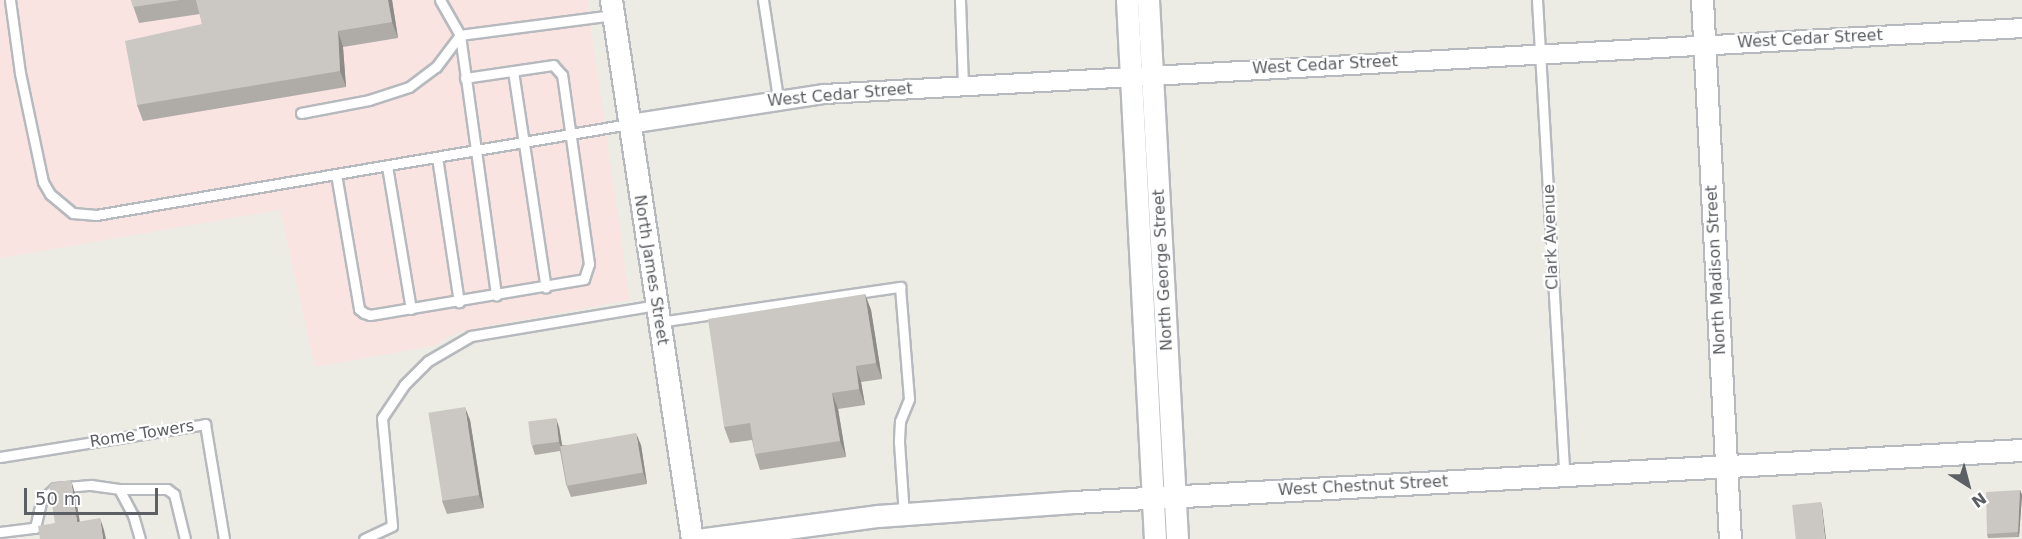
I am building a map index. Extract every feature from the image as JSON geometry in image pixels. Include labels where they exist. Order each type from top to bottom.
[{"type":"street","name":"North George Street","points":[[1127,0],[1142,75],[1178,539]]},
{"type":"street","name":"North George Street","points":[[1148,0],[1142,75],[1152,497],[1155,539]]},
{"type":"street","name":"North Madison Street","points":[[1702,0],[1730,539]]},
{"type":"street","name":"North James Street","points":[[612,7],[692,539]]},
{"type":"street","name":"West Cedar Street","points":[[630,124],[778,98],[963,85],[2022,27]]},
{"type":"street","name":"West Chestnut Street","points":[[705,539],[904,514],[1152,497],[2022,450]]},
{"type":"lane","points":[[10,0],[20,73],[43,182],[50,194],[73,213],[96,215],[630,124]]},
{"type":"lane","points":[[440,0],[460,35],[474,151],[496,296]]},
{"type":"lane","points":[[763,0],[778,98]]},
{"type":"lane","points":[[960,0],[963,85]]},
{"type":"lane","name":"Clark Avenue","points":[[1537,0],[1564,475]]},
{"type":"lane","points":[[301,113],[369,100],[409,87],[436,67],[460,35],[612,7]]},
{"type":"lane","points":[[336,174],[359,309],[370,315],[574,284],[589,273],[573,134],[558,68],[513,71],[465,78]]},
{"type":"lane","points":[[513,71],[526,142],[546,288]]},
{"type":"lane","points":[[437,157],[459,302]]},
{"type":"lane","points":[[387,166],[411,309]]},
{"type":"lane","points":[[364,539],[392,526],[382,418],[404,385],[428,362],[471,336],[900,287],[909,399],[900,421],[899,442],[904,514]]},
{"type":"lane","name":"Rome Towers","points":[[0,457],[205,424],[224,539]]},
{"type":"lane","points":[[37,539],[35,528],[41,501],[55,488],[71,484],[119,489],[167,489],[174,494],[184,539]]},
{"type":"lane","points":[[119,489],[140,539]]},
{"type":"lane","points":[[0,532],[35,528]]},
{"type":"shaded area","points":[[0,0],[587,0],[630,300],[472,329],[453,334],[433,346],[315,367],[280,210],[0,258]]},
{"type":"building","points":[[131,0],[180,0],[133,7]]},
{"type":"building","points":[[196,0],[388,0],[392,22],[338,31],[340,71],[137,105],[125,41],[202,24]]},
{"type":"building","points":[[865,294],[876,363],[856,366],[859,389],[832,393],[840,441],[755,454],[750,423],[724,427],[708,319]]},
{"type":"building","points":[[465,407],[479,495],[442,501],[428,413]]},
{"type":"building","points":[[556,418],[559,442],[531,445],[528,421]]},
{"type":"building","points":[[636,433],[643,472],[567,486],[560,446]]},
{"type":"building","points":[[71,480],[77,522],[100,518],[103,539],[40,539],[38,526],[55,523],[49,486],[52,483]]},
{"type":"building","points":[[2020,490],[2018,532],[1987,534],[1986,492]]},
{"type":"building","points":[[1821,502],[1825,539],[1796,539],[1792,505]]}]
